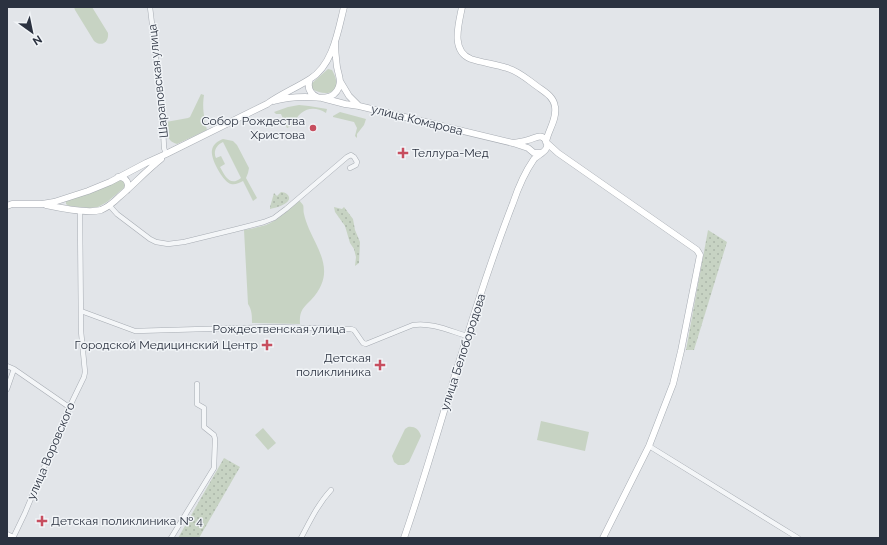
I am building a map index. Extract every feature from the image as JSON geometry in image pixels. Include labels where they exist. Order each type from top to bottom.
[{"type":"street","name":"Шараповская улица","points":[[150,7],[161,103],[164,148],[166,154]]},
{"type":"street","points":[[268,104],[276,97],[310,79],[322,69],[336,39],[344,7]]},
{"type":"street","points":[[462,7],[457,34],[458,44],[462,52],[471,59],[515,71],[552,98],[555,112],[546,148],[542,152]]},
{"type":"street","points":[[42,204],[96,188],[278,100],[330,96],[335,93],[338,88],[339,78],[336,59],[336,39]]},
{"type":"street","points":[[322,69],[330,69],[339,78],[349,96],[359,106]]},
{"type":"street","points":[[310,79],[308,87],[311,93],[319,98]]},
{"type":"street","name":"улица Комарова","points":[[319,98],[359,106],[513,143],[531,150]]},
{"type":"street","points":[[553,122],[534,138],[530,144],[531,150],[534,153],[551,150],[558,153]]},
{"type":"street","points":[[534,138],[542,137],[558,153],[700,253],[676,372],[669,394],[649,446],[603,538]]},
{"type":"street","name":"улица Комарова","points":[[513,143],[534,138]]},
{"type":"street","name":"улица Белобородова","points":[[528,169],[531,158],[531,150]]},
{"type":"street","name":"улица Белобородова","points":[[404,538],[424,478],[467,336],[508,215],[528,169],[542,152]]},
{"type":"street","points":[[7,206],[12,204],[42,204],[70,210],[97,211],[109,205],[166,154]]},
{"type":"street","points":[[109,205],[117,214],[150,239],[160,244],[174,243],[215,235],[269,220],[286,209],[351,155],[356,158],[357,162],[356,165],[350,168]]},
{"type":"street","points":[[118,177],[127,180],[127,190]]},
{"type":"street","points":[[66,198],[64,201],[65,205],[70,210]]},
{"type":"street","name":"улица Воровского","points":[[13,538],[69,408],[84,377],[85,372],[81,331],[80,211]]},
{"type":"street","name":"Рождественская улица","points":[[81,311],[135,331],[293,326],[351,329],[354,330],[363,343],[366,344],[413,325],[420,325],[433,326],[467,336]]},
{"type":"street","points":[[7,366],[14,369],[69,408]]},
{"type":"street","points":[[7,389],[14,369]]},
{"type":"street","points":[[171,538],[214,468],[215,439],[214,435],[204,427],[204,408],[197,404],[197,384]]},
{"type":"street","points":[[649,446],[798,538]]},
{"type":"street","points":[[301,538],[324,497],[331,490]]},
{"type":"street","points":[[7,534],[13,538]]},
{"type":"green space","points":[[74,7],[92,7],[108,33],[106,42],[99,44],[94,41]]},
{"type":"green space","points":[[328,69],[332,70],[335,77],[336,83],[333,91],[324,93],[312,89],[311,84]]},
{"type":"green space","points":[[201,94],[204,95],[203,109],[207,130],[177,144],[173,143],[167,133],[166,122],[190,117]]},
{"type":"green space","points":[[299,105],[327,109],[326,113],[316,109],[306,110],[302,112],[293,125],[287,128],[281,114],[276,114],[274,112]]},
{"type":"green space","points":[[340,112],[366,119],[364,125],[357,134],[357,138],[355,136],[357,128],[354,122],[333,117]]},
{"type":"green space","points":[[223,139],[233,141],[237,145],[249,168],[246,178],[257,198],[253,201],[243,181],[236,184],[231,184],[224,179],[218,169],[213,158],[212,150],[215,144]],"holes":[[[223,142],[241,178],[231,181],[224,174],[220,167],[225,164],[221,156],[216,158],[215,153],[217,147],[221,143]]]},
{"type":"green space","points":[[120,179],[126,183],[125,187],[107,202],[98,207],[89,208],[69,206],[66,204],[66,201]]},
{"type":"green space","points":[[281,192],[285,193],[289,197],[288,201],[280,206],[270,209],[274,193],[277,196]]},
{"type":"green space","points":[[299,200],[303,205],[306,222],[324,264],[322,282],[318,291],[302,310],[300,324],[252,323],[252,315],[248,304],[244,230],[271,223],[284,214]]},
{"type":"green space","points":[[334,207],[342,209],[344,207],[353,219],[355,230],[360,242],[359,263],[355,266],[356,257],[354,249],[350,243],[345,226],[335,212]]},
{"type":"green space","points":[[708,230],[727,242],[694,350],[686,350]]},
{"type":"green space","points":[[541,421],[589,432],[585,451],[537,440]]},
{"type":"green space","points":[[408,427],[416,428],[421,436],[409,462],[404,465],[398,465],[394,462],[392,456],[405,429]]},
{"type":"green space","points":[[263,428],[276,443],[268,450],[255,435]]},
{"type":"green space","points":[[224,458],[240,467],[199,538],[178,538]]},
{"type":"place","name":"Собор Рождества Христова","points":[[313,128]]},
{"type":"place","name":"Теллура-Мед","points":[[403,153]]},
{"type":"place","name":"Городской Медицинский Центр","points":[[267,345]]},
{"type":"place","name":"Детская поликлиника","points":[[380,365]]},
{"type":"place","name":"Детская поликлиника № 4","points":[[42,521]]}]
